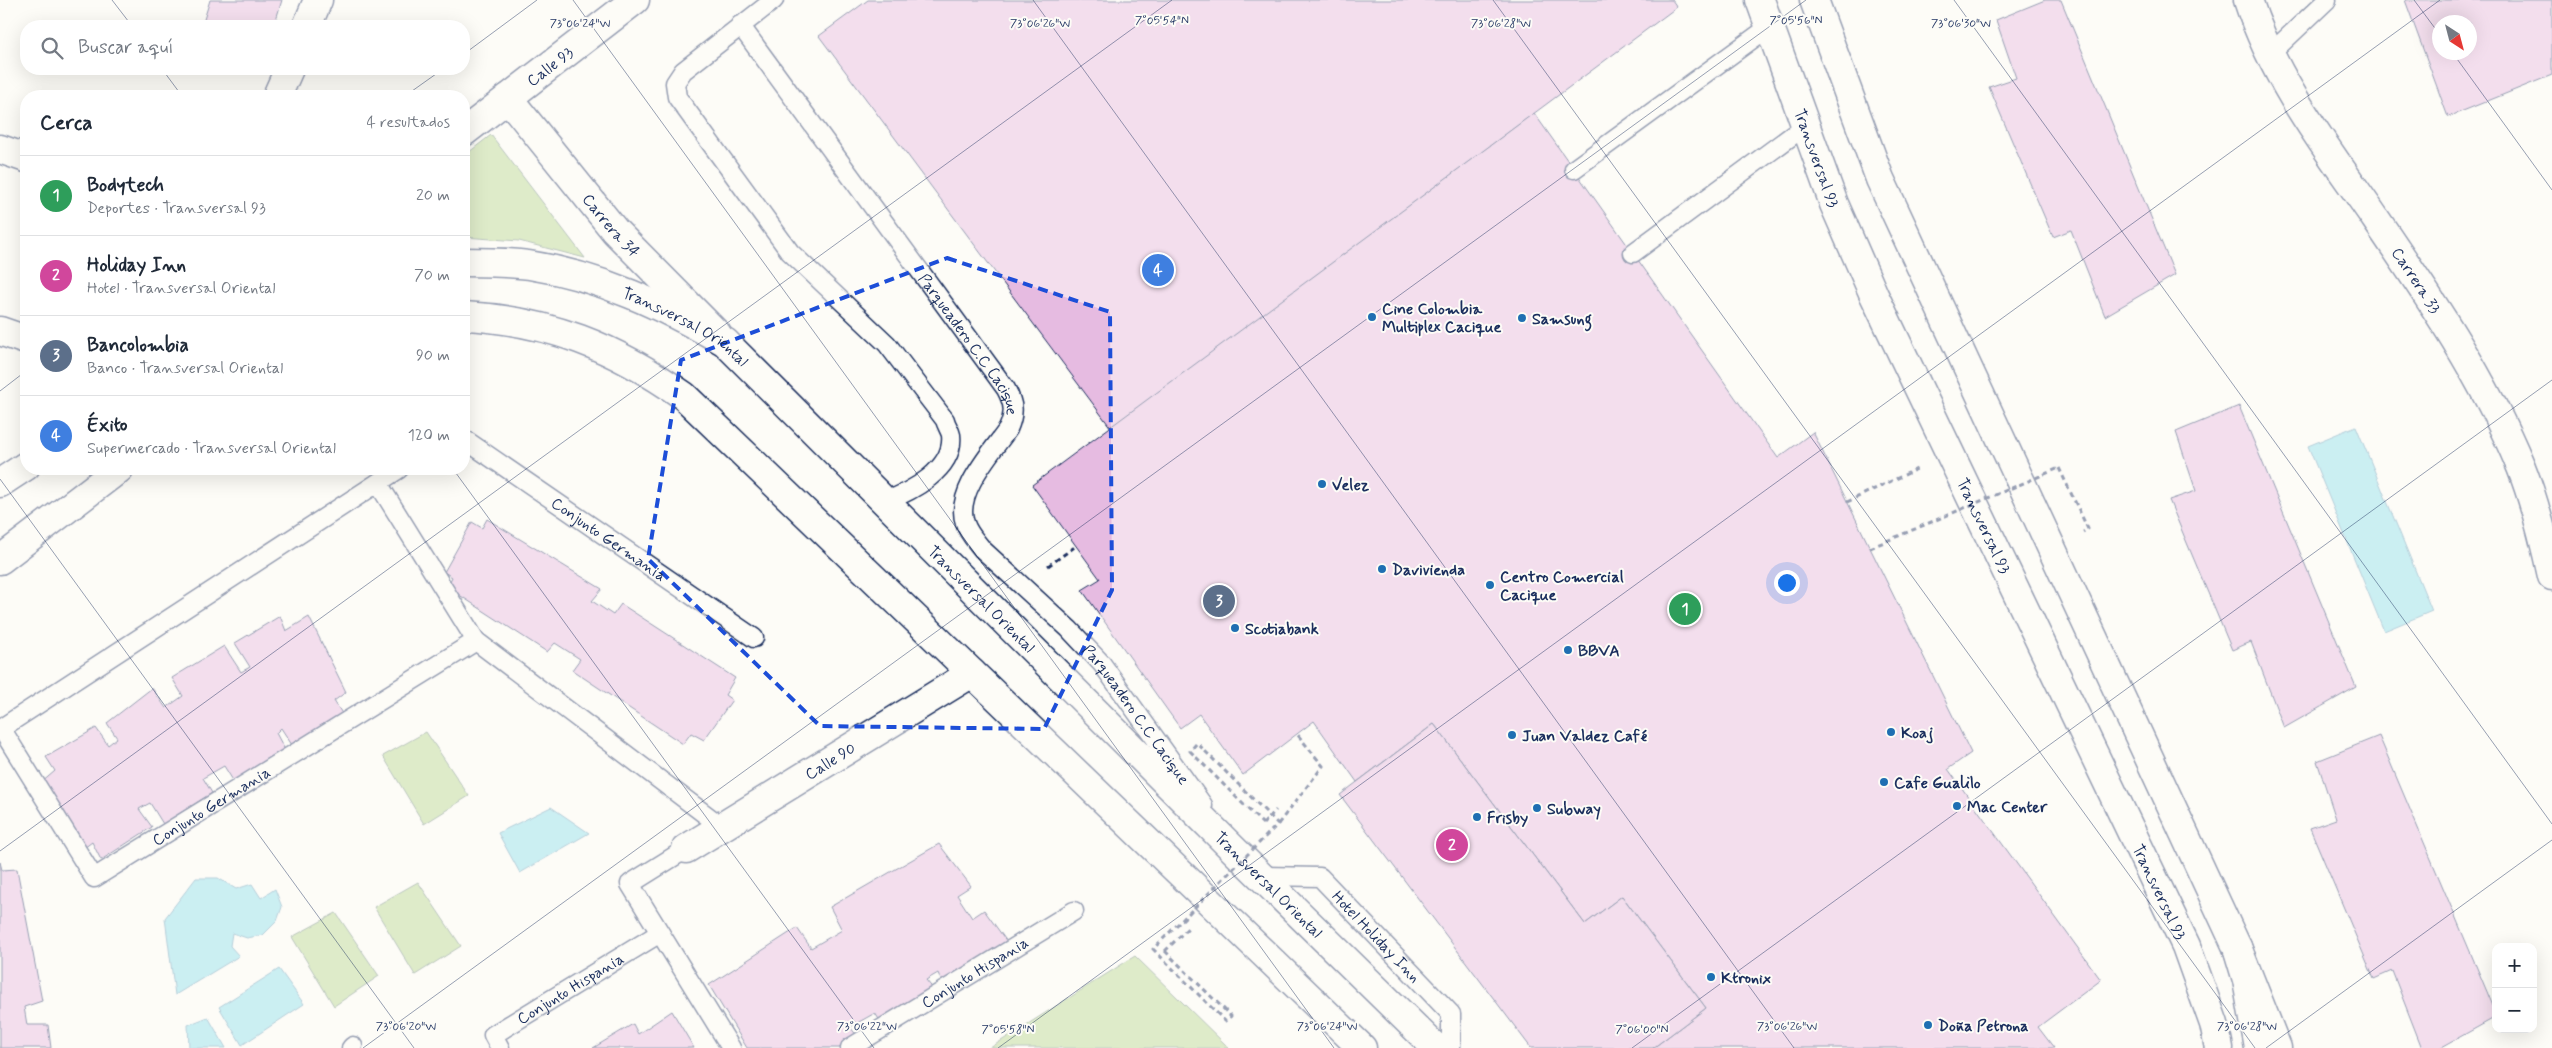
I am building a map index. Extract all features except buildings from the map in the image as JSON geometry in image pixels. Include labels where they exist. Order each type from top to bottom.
[{"type":"main road","points":[[310,20],[318,0]]},
{"type":"main road","name":"Calle 93","points":[[470,127],[635,0]]},
{"type":"main road","name":"Transversal 93","points":[[1760,0],[1834,204],[1874,295],[2186,946],[2214,1024],[2219,1048]]},
{"type":"main road","points":[[1814,0],[1880,179],[2237,947],[2277,1048]]},
{"type":"main road","name":"Carrera 33","points":[[2248,0],[2270,54],[2307,118],[2456,338],[2489,397],[2521,468],[2542,531],[2552,576]]},
{"type":"main road","points":[[280,90],[286,75]]},
{"type":"main road","name":"Carrera 34","points":[[508,98],[615,232],[725,342]]},
{"type":"main road","points":[[0,148],[20,156]]},
{"type":"main road","name":"Transversal Oriental","points":[[470,262],[529,265],[575,276],[639,296],[677,313],[725,342],[1235,851],[1436,1048]]},
{"type":"main road","points":[[470,316],[502,318],[546,327],[583,338],[661,379],[684,396],[1362,1048]]},
{"type":"main road","points":[[0,330],[20,338]]},
{"type":"main road","points":[[0,467],[20,466]]},
{"type":"main road","points":[[0,483],[20,470]]},
{"type":"main road","points":[[0,560],[111,475]]},
{"type":"main road","name":"Calle 90","points":[[686,849],[972,673]]},
{"type":"main road","points":[[2237,947],[2247,980],[2259,1048]]},
{"type":"lane","points":[[774,0],[683,71],[675,84],[677,97],[790,252],[887,344],[945,420],[951,434],[950,446],[938,468],[906,494],[884,502]]},
{"type":"lane","points":[[2270,54],[2327,0]]},
{"type":"lane","name":"Parqueadero C.C Cacique","points":[[740,25],[1006,389],[1014,403],[1013,418],[1008,429],[967,491],[963,507],[964,521],[971,535],[982,549],[1069,629],[1102,664],[1235,851]]},
{"type":"lane","points":[[1574,169],[1770,27]]},
{"type":"lane","points":[[1633,252],[1805,126]]},
{"type":"lane","name":"Conjunto Germania","points":[[470,444],[754,638]]},
{"type":"lane","name":"Conjunto Germania","points":[[390,475],[1,729],[94,878],[476,640]]},
{"type":"lane","points":[[378,483],[476,640],[722,827]]},
{"type":"lane","points":[[686,849],[630,884],[731,1048]]},
{"type":"lane","name":"Hotel Holiday Inn","points":[[1261,876],[1320,877],[1451,1014],[1451,1048]]},
{"type":"lane","name":"Conjunto Hispania","points":[[850,1048],[1074,911]]},
{"type":"lane","name":"Conjunto Hispania","points":[[500,1048],[493,1036],[660,933]]},
{"type":"path","points":[[1847,502],[1926,466]]},
{"type":"path","points":[[1870,548],[2059,468]]},
{"type":"path","points":[[1955,510],[1959,518]]},
{"type":"path","points":[[1048,566],[1076,546]]},
{"type":"path","points":[[1165,951],[1231,1016],[1225,1021],[1152,949],[1278,824],[1323,766],[1298,734]]},
{"type":"path","points":[[1276,810],[1263,824],[1190,751],[1197,743],[1278,824]]},
{"type":"highlighted area","points":[[947,258],[1110,312],[1112,590],[1044,729],[820,726],[648,559],[681,360]]},
{"type":"green space","points":[[491,135],[585,258],[519,241],[470,237],[470,151]]},
{"type":"green space","points":[[426,732],[469,796],[424,824],[383,756]]},
{"type":"green space","points":[[418,882],[461,946],[415,975],[374,907]]},
{"type":"green space","points":[[336,913],[379,976],[334,1006],[292,937]]},
{"type":"green space","points":[[1135,956],[1229,1048],[990,1048]]},
{"type":"water","points":[[2356,426],[2432,611],[2384,631],[2308,446]]},
{"type":"water","points":[[551,807],[589,833],[520,873],[498,833]]},
{"type":"water","points":[[196,878],[218,878],[236,889],[252,884],[261,898],[275,889],[282,907],[277,921],[263,935],[247,938],[232,933],[230,946],[239,956],[175,995],[165,918]]},
{"type":"water","points":[[279,969],[304,1004],[242,1045],[219,1007]]},
{"type":"water","points":[[208,1017],[226,1048],[189,1048],[188,1025]]},
{"type":"place","name":"Éxito","points":[[1158,270]]},
{"type":"place","name":"Cine Colombia Multiplex Cacique","points":[[1372,317]]},
{"type":"place","name":"Samsung","points":[[1522,318]]},
{"type":"place","name":"Velez","points":[[1322,484]]},
{"type":"place","name":"Davivienda","points":[[1382,569]]},
{"type":"place","name":"Centro Comercial Cacique","points":[[1490,585]]},
{"type":"place","name":"Bancolombia","points":[[1219,601]]},
{"type":"place","name":"Bodytech","points":[[1685,609]]},
{"type":"place","name":"Scotiabank","points":[[1235,628]]},
{"type":"place","name":"BBVA","points":[[1568,650]]},
{"type":"place","name":"Koaj","points":[[1891,732]]},
{"type":"place","name":"Juan Valdez Café","points":[[1512,735]]},
{"type":"place","name":"Cafe Gualilo","points":[[1884,782]]},
{"type":"place","name":"Mac Center","points":[[1957,806]]},
{"type":"place","name":"Subway","points":[[1537,808]]},
{"type":"place","name":"Frisby","points":[[1477,817]]},
{"type":"place","name":"Holiday Inn","points":[[1452,845]]},
{"type":"place","name":"Ktronix","points":[[1711,977]]},
{"type":"place","name":"Doña Petrona","points":[[1928,1025]]}]
